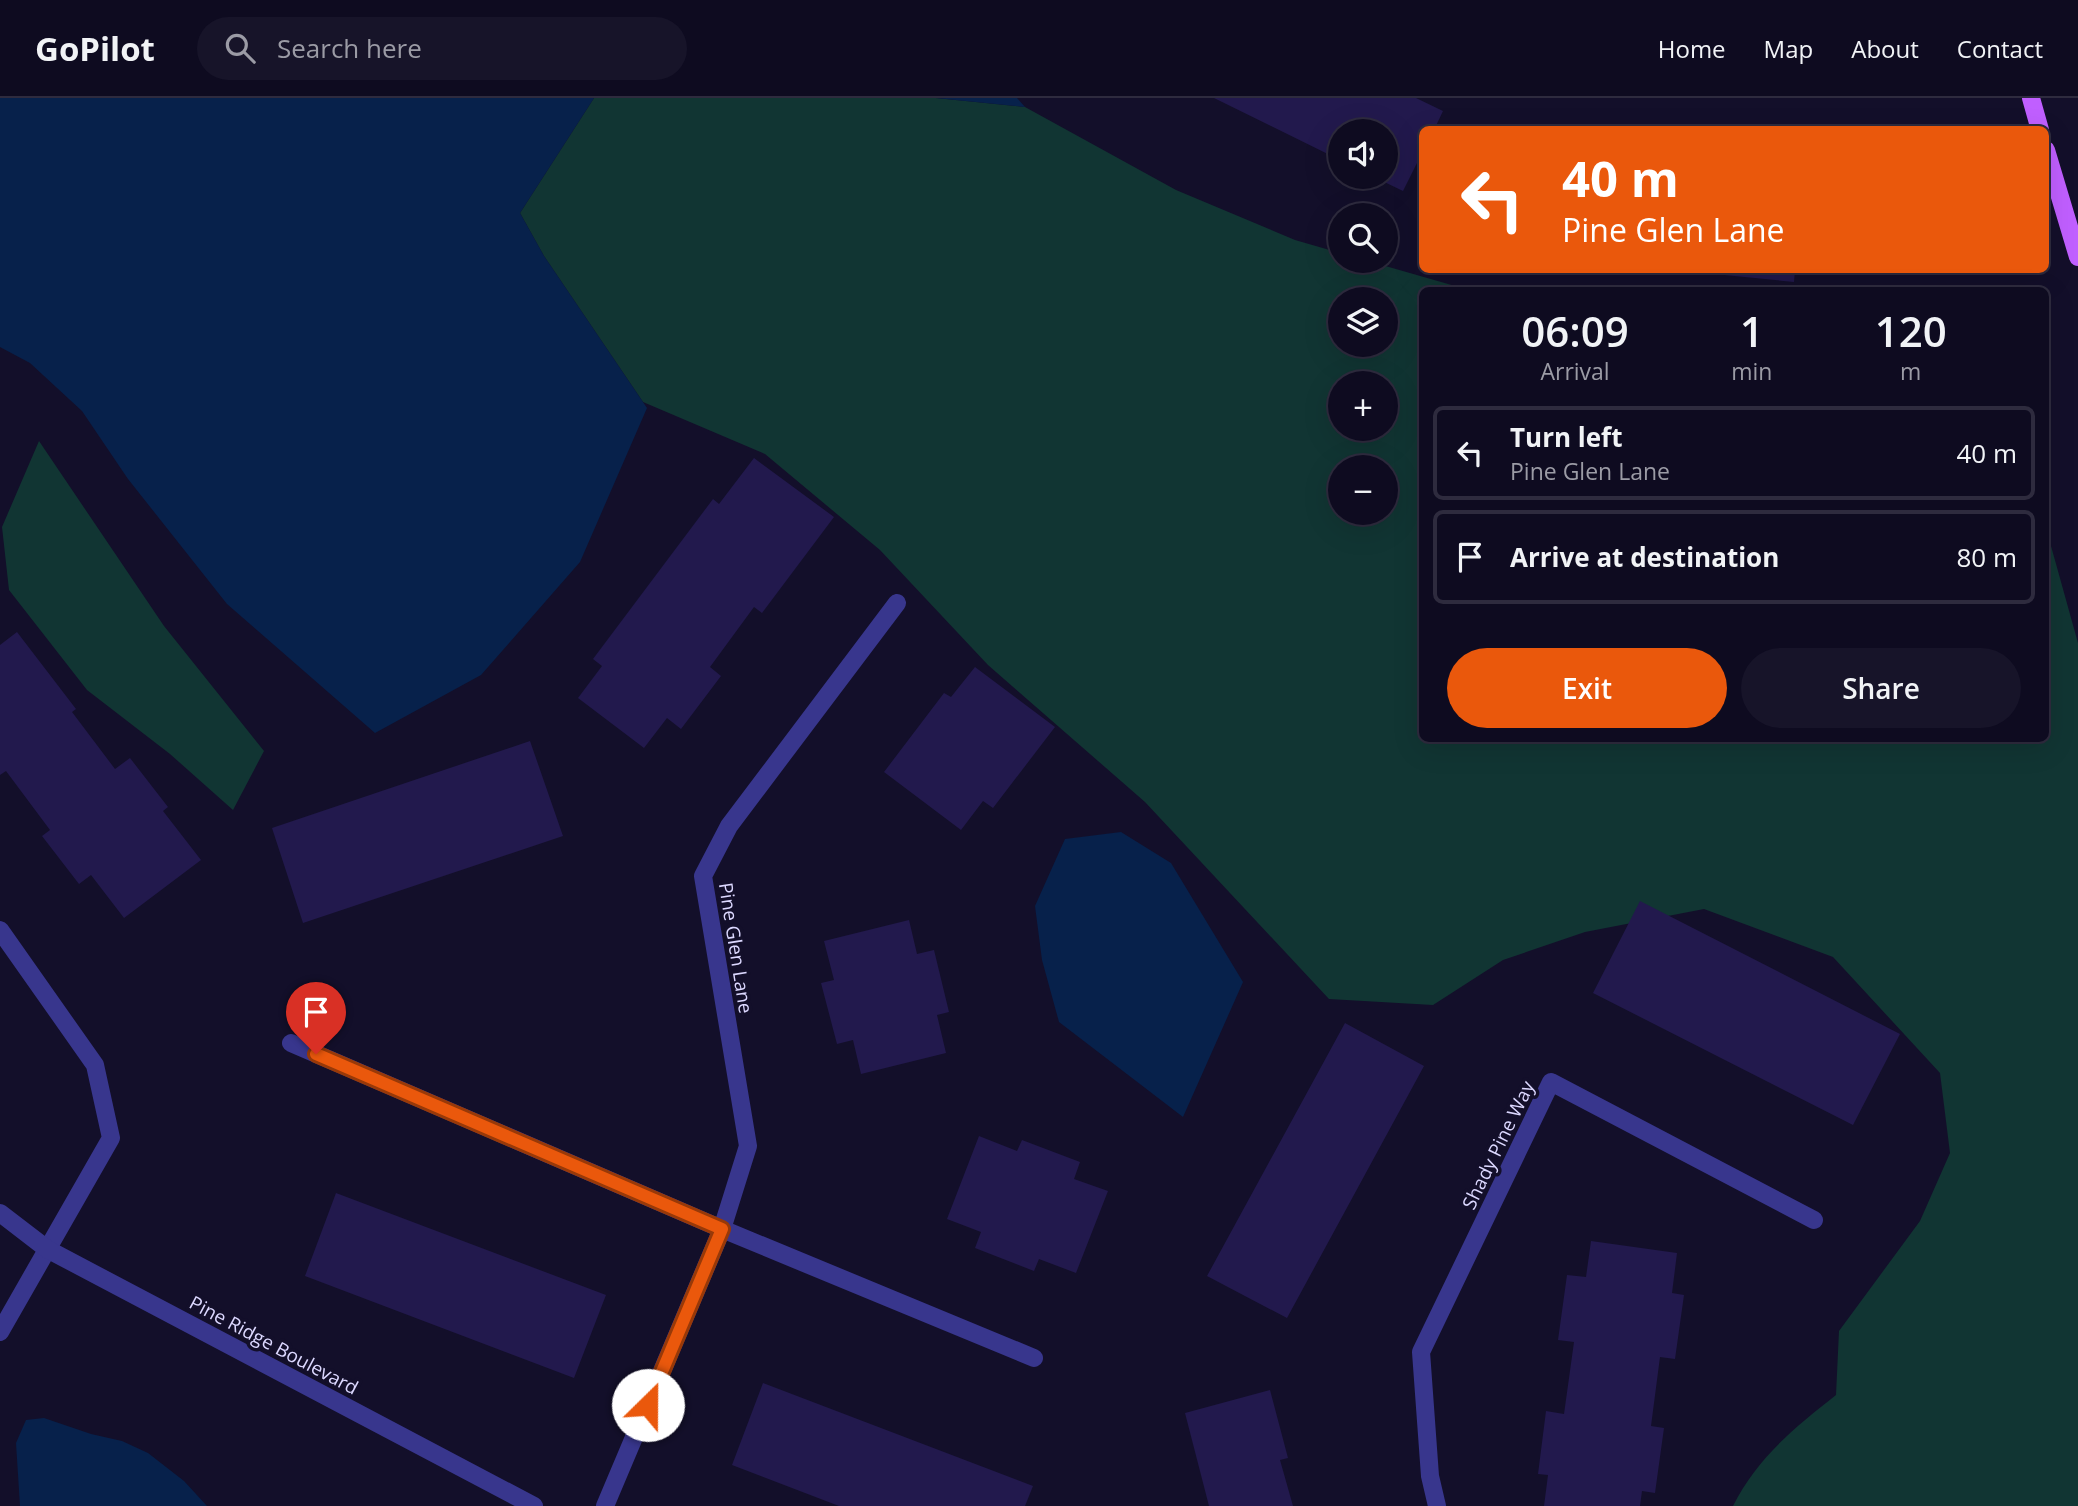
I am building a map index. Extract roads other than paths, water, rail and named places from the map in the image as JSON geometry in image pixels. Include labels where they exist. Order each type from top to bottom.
[{"type":"main road","points":[[2031,98],[2039,126]]},
{"type":"main road","points":[[2049,160],[2078,257]]},
{"type":"street","name":"Pine Glen Lane","points":[[605,1506],[722,1229],[748,1146],[703,876],[729,826],[897,603]]},
{"type":"street","points":[[0,930],[95,1065],[111,1138],[0,1332]]},
{"type":"street","points":[[291,1043],[722,1229],[1034,1357]]},
{"type":"street","name":"Shady Pine Way","points":[[1437,1506],[1430,1476],[1421,1352],[1551,1082],[1814,1220]]},
{"type":"street","name":"Pine Ridge Boulevard","points":[[0,1213],[47,1249],[534,1506]]},
{"type":"water","points":[[0,98],[594,98],[520,213],[544,256],[647,408],[580,562],[481,675],[375,733],[227,604],[128,479],[82,411],[30,363],[0,347]]},
{"type":"water","points":[[936,98],[1017,98],[1025,107]]},
{"type":"water","points":[[1121,832],[1171,863],[1243,982],[1183,1117],[1059,1022],[1042,960],[1035,906],[1065,839]]},
{"type":"water","points":[[44,1418],[122,1441],[148,1453],[184,1481],[207,1506],[20,1506],[16,1443],[26,1420]]}]
